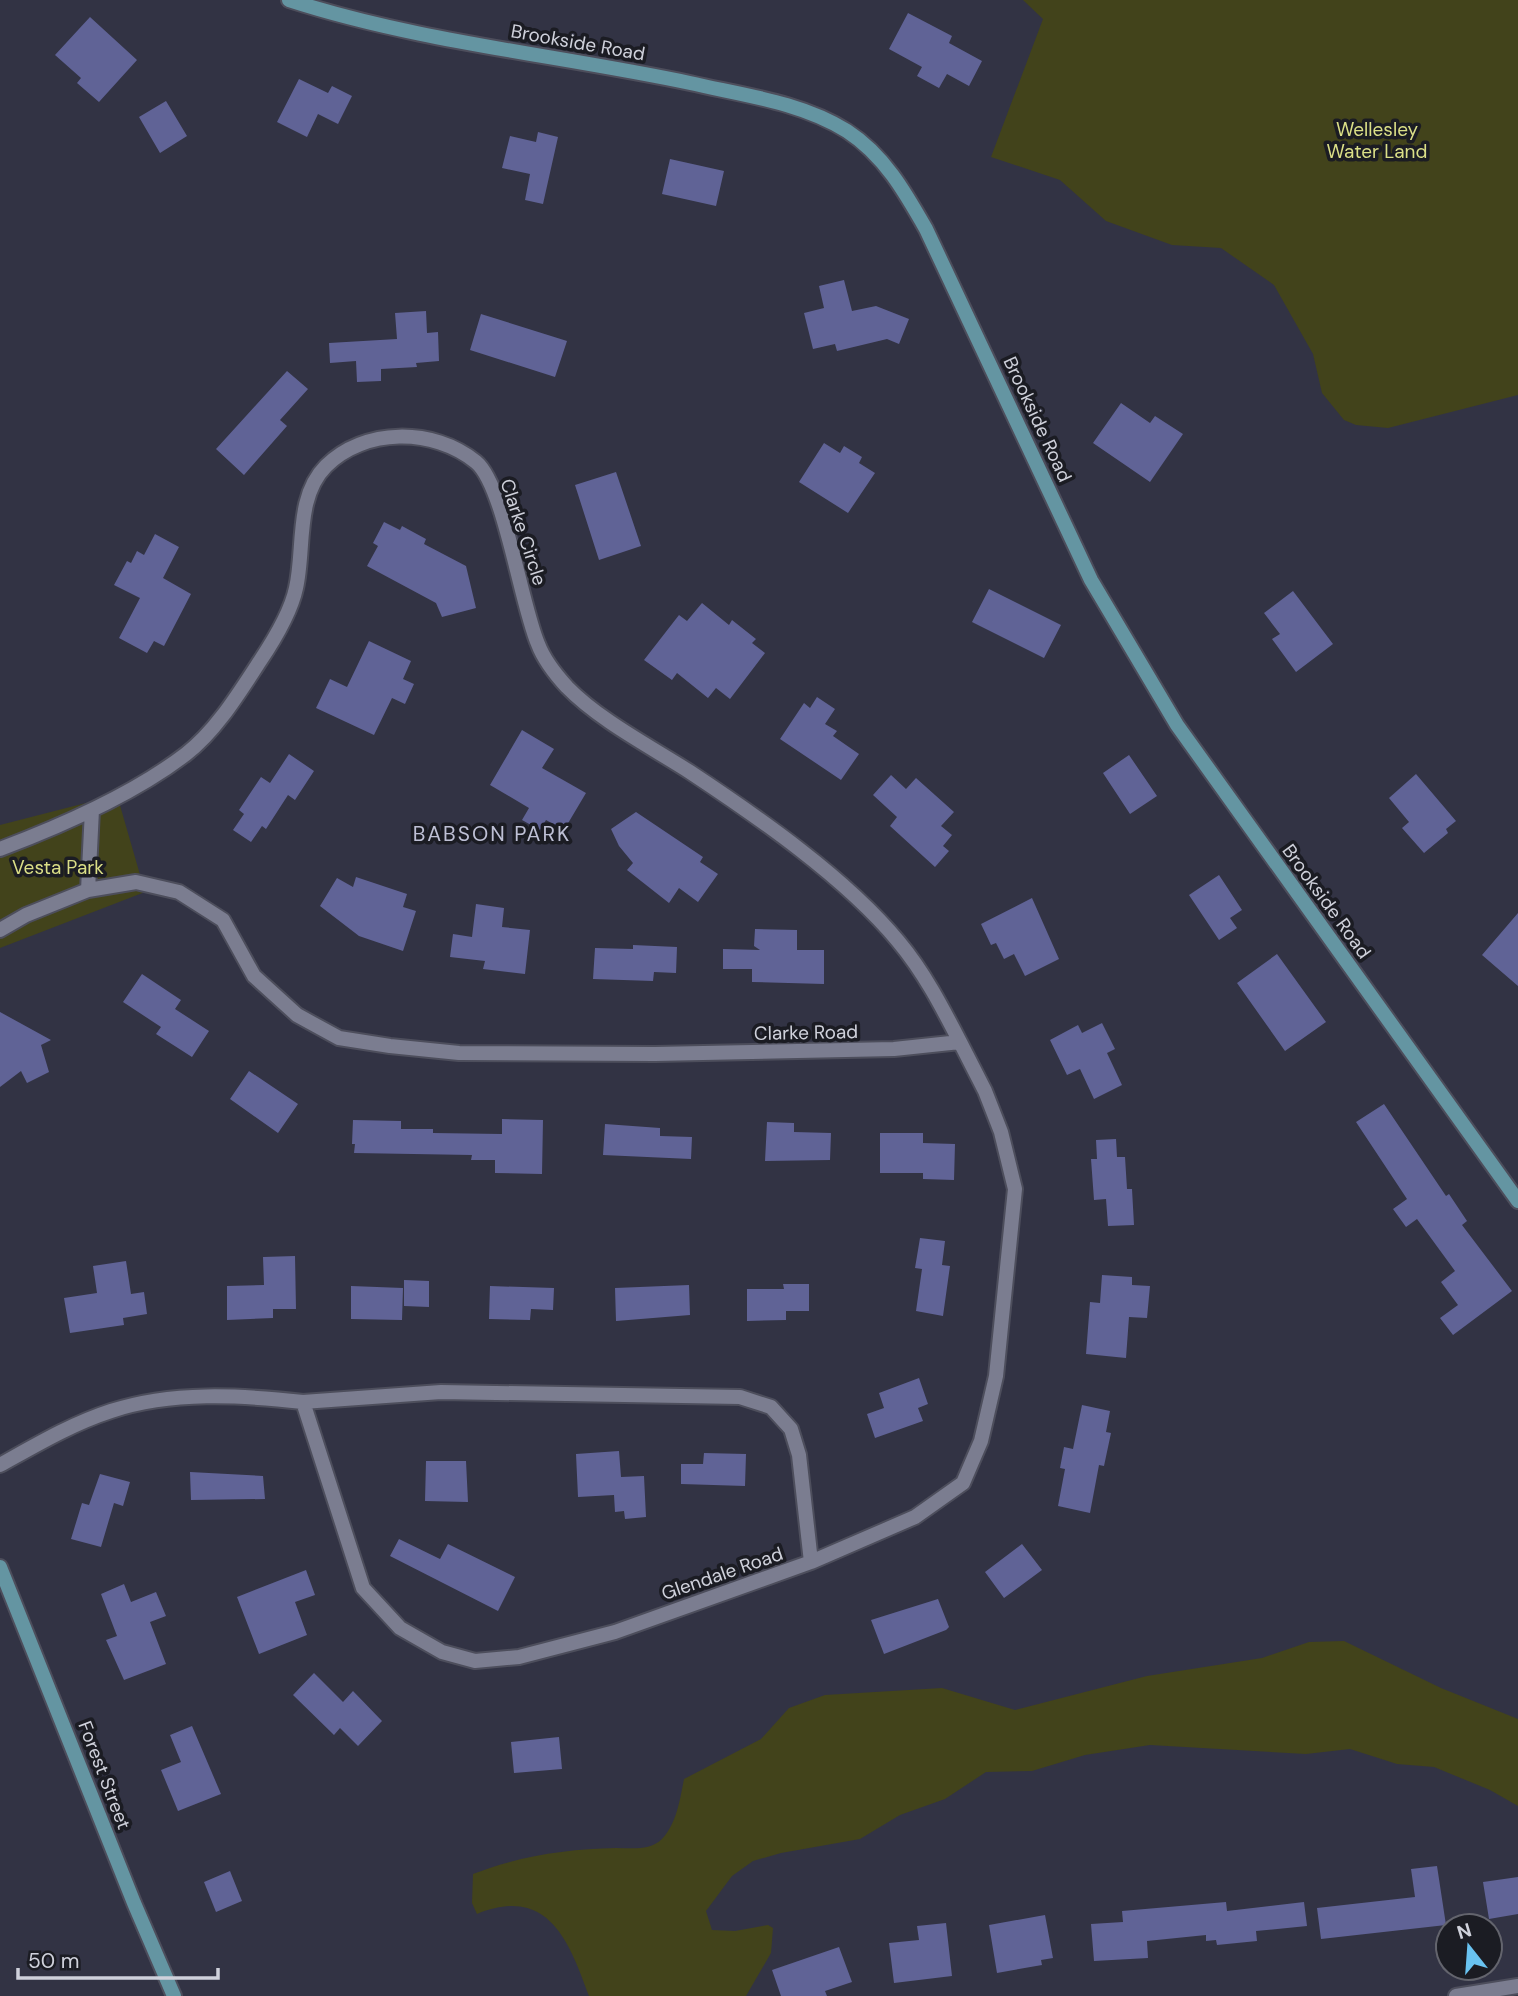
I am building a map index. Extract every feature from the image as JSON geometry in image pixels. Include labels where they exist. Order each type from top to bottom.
[{"type":"street","name":"Brookside Road","points":[[289,0],[363,22],[634,71],[774,102],[846,131],[879,157],[901,186],[926,229],[1091,580],[1177,725],[1518,1201]]},
{"type":"street","name":"Clarke Circle","points":[[0,849],[92,810],[187,753],[234,701],[271,643],[296,589],[301,527],[311,492],[322,470],[346,448],[381,438],[415,437],[453,448],[479,464],[494,492],[538,646],[558,677],[578,698],[704,781],[846,886],[905,950],[933,990],[960,1042]]},
{"type":"street","points":[[88,890],[92,810]]},
{"type":"street","name":"Clarke Road","points":[[0,930],[26,915],[88,890],[136,882],[179,892],[223,920],[254,976],[298,1015],[339,1038],[459,1053],[881,1049],[960,1042]]},
{"type":"street","points":[[811,1563],[915,1517],[963,1483],[981,1441],[996,1376],[1015,1189],[1001,1132],[985,1091],[960,1042]]},
{"type":"street","name":"Glendale Road","points":[[0,1465],[59,1432],[113,1410],[174,1399],[246,1396],[303,1402],[441,1392],[740,1397],[771,1407],[791,1429],[799,1455],[811,1563],[615,1632],[519,1657],[475,1661],[442,1652],[400,1628],[363,1588],[303,1402]]},
{"type":"street","name":"Forest Street","points":[[0,1567],[134,1903],[174,1996]]},
{"type":"street","points":[[1456,1996],[1518,1986]]},
{"type":"green space","name":"Wellesley Water Land","points":[[1023,0],[1518,0],[1518,395],[1388,428],[1356,425],[1344,420],[1322,393],[1313,354],[1274,285],[1221,248],[1172,245],[1106,221],[1060,180],[991,157],[1043,19]]},
{"type":"green space","name":"Vesta Park","points":[[117,795],[145,892],[0,948],[0,825]]},
{"type":"green space","points":[[1344,1641],[1441,1688],[1518,1719],[1518,1806],[1490,1790],[1434,1767],[1397,1764],[1350,1749],[1306,1754],[1150,1745],[1085,1755],[1032,1771],[986,1772],[945,1799],[900,1815],[860,1839],[781,1853],[753,1861],[732,1876],[706,1911],[712,1930],[735,1931],[768,1925],[773,1928],[771,1953],[746,1996],[589,1996],[573,1956],[552,1924],[538,1913],[522,1907],[501,1907],[477,1914],[472,1903],[473,1874],[490,1868],[561,1852],[640,1848],[657,1843],[667,1833],[674,1818],[684,1779],[761,1739],[789,1708],[825,1695],[942,1688],[1015,1710],[1147,1676],[1262,1658],[1309,1642]]},
{"type":"building","points":[[908,13],[952,36],[949,43],[982,61],[969,86],[947,74],[939,88],[917,76],[922,67],[889,49]]},
{"type":"building","points":[[90,17],[137,60],[99,102],[77,83],[81,78],[55,55]]},
{"type":"building","points":[[299,79],[328,93],[332,86],[352,96],[338,124],[318,114],[307,137],[277,122]]},
{"type":"building","points":[[166,101],[187,136],[160,153],[139,117]]},
{"type":"building","points":[[538,132],[558,137],[543,204],[525,200],[530,174],[502,168],[510,136],[536,142]]},
{"type":"building","points":[[670,159],[724,171],[716,206],[662,194]]},
{"type":"building","points":[[844,280],[852,311],[876,306],[909,319],[899,344],[887,339],[837,351],[835,344],[813,349],[804,313],[824,308],[819,286]]},
{"type":"building","points":[[426,311],[427,333],[438,332],[439,361],[416,363],[417,367],[381,369],[381,381],[357,382],[356,361],[330,363],[329,343],[397,339],[395,313]]},
{"type":"building","points":[[481,314],[567,341],[555,377],[470,350]]},
{"type":"building","points":[[287,371],[308,389],[280,420],[287,426],[244,475],[216,449]]},
{"type":"building","points":[[1121,403],[1150,423],[1155,416],[1183,434],[1150,482],[1093,443]]},
{"type":"building","points":[[824,443],[840,453],[844,446],[862,457],[859,463],[875,473],[848,513],[799,482]]},
{"type":"building","points":[[616,472],[641,546],[599,560],[575,485]]},
{"type":"building","points":[[384,522],[400,530],[402,526],[426,539],[424,544],[466,566],[476,608],[442,617],[436,603],[367,566],[378,546],[373,543]]},
{"type":"building","points":[[155,534],[179,547],[163,578],[191,594],[164,646],[154,641],[147,653],[119,638],[140,598],[114,585],[127,561],[131,563],[137,551],[144,555]]},
{"type":"building","points":[[989,589],[1061,625],[1044,658],[972,622]]},
{"type":"building","points":[[1293,591],[1333,644],[1296,672],[1272,639],[1280,634],[1264,613]]},
{"type":"building","points":[[702,603],[729,625],[732,620],[756,639],[752,643],[765,653],[730,699],[716,688],[708,698],[677,673],[672,680],[644,660],[679,615],[687,621]]},
{"type":"building","points":[[369,641],[411,661],[403,679],[414,684],[405,704],[392,698],[374,735],[316,708],[330,679],[347,687]]},
{"type":"building","points":[[817,697],[835,709],[825,724],[837,731],[833,736],[859,754],[841,780],[780,739],[804,703],[810,708]]},
{"type":"building","points":[[522,730],[554,749],[542,768],[586,793],[564,830],[546,820],[540,830],[522,820],[529,808],[490,785]]},
{"type":"building","points":[[289,754],[314,771],[295,800],[288,795],[266,829],[262,826],[251,842],[233,830],[244,814],[239,810],[261,777],[270,783]]},
{"type":"building","points":[[1129,755],[1157,796],[1130,814],[1103,773]]},
{"type":"building","points":[[1416,774],[1456,821],[1446,829],[1448,833],[1424,853],[1402,828],[1409,822],[1389,798]]},
{"type":"building","points":[[891,775],[906,789],[916,778],[954,812],[941,826],[952,835],[943,846],[949,851],[935,867],[890,826],[897,817],[873,795]]},
{"type":"building","points":[[636,812],[703,857],[700,862],[718,874],[698,902],[679,888],[669,903],[627,870],[633,863],[619,846],[611,829]]},
{"type":"building","points":[[1219,875],[1242,910],[1230,918],[1237,928],[1219,940],[1189,895]]},
{"type":"building","points":[[356,877],[407,894],[403,907],[416,911],[403,951],[359,936],[320,906],[337,878],[353,887]]},
{"type":"building","points":[[1032,898],[1059,959],[1025,976],[1014,954],[1004,959],[996,943],[991,945],[981,924]]},
{"type":"building","points":[[476,904],[504,908],[502,927],[530,930],[525,974],[483,969],[485,961],[450,957],[453,934],[472,937]]},
{"type":"building","points":[[1518,913],[1518,986],[1482,955]]},
{"type":"building","points":[[755,929],[797,930],[797,950],[824,950],[824,984],[752,982],[752,969],[723,969],[723,949],[760,950],[754,946]]},
{"type":"building","points":[[633,945],[677,947],[676,973],[654,972],[653,981],[593,979],[595,948],[633,949]]},
{"type":"building","points":[[1277,954],[1326,1022],[1285,1051],[1237,983]]},
{"type":"building","points":[[142,974],[181,1000],[175,1009],[209,1031],[192,1057],[156,1034],[161,1027],[123,1002]]},
{"type":"building","points":[[0,1012],[51,1040],[41,1045],[49,1072],[27,1083],[21,1071],[0,1087]]},
{"type":"building","points":[[1102,1023],[1115,1049],[1107,1053],[1122,1085],[1094,1099],[1080,1069],[1067,1075],[1050,1040],[1078,1025],[1082,1033]]},
{"type":"building","points":[[249,1071],[298,1104],[278,1133],[230,1099]]},
{"type":"building","points":[[1384,1104],[1446,1196],[1449,1194],[1467,1221],[1462,1225],[1512,1291],[1453,1335],[1440,1318],[1458,1305],[1441,1282],[1455,1271],[1417,1219],[1406,1227],[1393,1209],[1407,1199],[1356,1122]]},
{"type":"building","points":[[502,1119],[543,1120],[542,1174],[495,1173],[495,1160],[471,1160],[472,1155],[354,1153],[355,1144],[352,1144],[353,1120],[401,1121],[401,1129],[433,1129],[433,1133],[502,1134]]},
{"type":"building","points":[[767,1122],[794,1123],[794,1132],[831,1133],[830,1160],[765,1161]]},
{"type":"building","points":[[605,1124],[660,1128],[660,1136],[692,1137],[691,1159],[603,1155]]},
{"type":"building","points":[[880,1133],[923,1133],[923,1143],[955,1144],[954,1180],[923,1179],[923,1173],[880,1173]]},
{"type":"building","points":[[1116,1139],[1117,1157],[1125,1157],[1127,1189],[1132,1189],[1134,1225],[1108,1226],[1106,1199],[1094,1200],[1091,1159],[1097,1159],[1096,1140]]},
{"type":"building","points":[[920,1238],[945,1241],[942,1265],[950,1266],[943,1316],[916,1311],[922,1269],[915,1268]]},
{"type":"building","points":[[295,1256],[296,1309],[273,1309],[273,1318],[227,1320],[227,1286],[264,1285],[263,1257]]},
{"type":"building","points":[[126,1261],[131,1294],[144,1292],[147,1314],[123,1318],[124,1325],[70,1333],[64,1298],[97,1293],[93,1266]]},
{"type":"building","points":[[1102,1275],[1132,1277],[1132,1285],[1150,1286],[1147,1318],[1129,1317],[1126,1358],[1086,1354],[1090,1302],[1100,1303]]},
{"type":"building","points":[[404,1280],[429,1281],[429,1307],[404,1306]]},
{"type":"building","points":[[783,1284],[809,1284],[809,1311],[786,1311],[786,1320],[747,1321],[747,1289],[784,1289]]},
{"type":"building","points":[[689,1285],[690,1315],[616,1321],[615,1288]]},
{"type":"building","points":[[351,1286],[403,1288],[402,1320],[351,1319]]},
{"type":"building","points":[[490,1286],[554,1288],[553,1310],[531,1309],[530,1320],[489,1319]]},
{"type":"building","points":[[919,1378],[928,1404],[918,1408],[923,1421],[875,1438],[867,1414],[884,1408],[879,1393]]},
{"type":"building","points":[[1082,1405],[1110,1411],[1106,1432],[1111,1433],[1104,1466],[1099,1465],[1090,1513],[1058,1506],[1065,1469],[1060,1468],[1064,1447],[1073,1449]]},
{"type":"building","points":[[619,1451],[621,1477],[644,1476],[646,1517],[625,1519],[624,1511],[615,1512],[614,1495],[578,1497],[576,1454]]},
{"type":"building","points":[[704,1453],[746,1454],[745,1486],[681,1484],[681,1464],[703,1464]]},
{"type":"building","points":[[426,1461],[466,1461],[468,1502],[425,1501]]},
{"type":"building","points":[[190,1472],[263,1476],[265,1499],[191,1500]]},
{"type":"building","points":[[100,1474],[130,1482],[123,1506],[114,1503],[101,1547],[71,1539],[82,1503],[89,1505]]},
{"type":"building","points":[[399,1539],[440,1559],[448,1544],[515,1577],[498,1611],[390,1556]]},
{"type":"building","points":[[1022,1544],[1042,1570],[1004,1598],[985,1572]]},
{"type":"building","points":[[306,1570],[315,1595],[295,1602],[307,1635],[259,1654],[237,1597]]},
{"type":"building","points":[[124,1584],[131,1602],[156,1592],[166,1616],[150,1622],[166,1664],[124,1680],[106,1640],[117,1636],[101,1594]]},
{"type":"building","points":[[938,1599],[949,1627],[884,1654],[871,1620]]},
{"type":"building","points":[[314,1673],[343,1702],[353,1691],[382,1721],[358,1746],[340,1728],[334,1735],[293,1695]]},
{"type":"building","points":[[192,1726],[221,1794],[178,1811],[161,1770],[181,1762],[170,1735]]},
{"type":"building","points":[[559,1737],[562,1769],[514,1773],[511,1742]]},
{"type":"building","points":[[1437,1866],[1444,1912],[1434,1912],[1434,1926],[1321,1939],[1317,1908],[1415,1897],[1411,1869]]},
{"type":"building","points":[[230,1871],[242,1901],[216,1912],[204,1882]]},
{"type":"building","points":[[1518,1877],[1518,1914],[1504,1916],[1504,1912],[1488,1912],[1483,1882]]},
{"type":"building","points":[[1226,1902],[1227,1911],[1304,1902],[1307,1926],[1256,1931],[1257,1941],[1217,1945],[1216,1940],[1206,1941],[1206,1935],[1147,1941],[1148,1958],[1094,1961],[1091,1924],[1123,1922],[1122,1911]]},
{"type":"building","points":[[1045,1915],[1053,1958],[1041,1960],[1042,1965],[997,1973],[989,1925]]},
{"type":"building","points":[[946,1923],[952,1976],[894,1983],[889,1943],[919,1940],[917,1926]]},
{"type":"building","points":[[839,1947],[852,1982],[825,1991],[827,1996],[781,1996],[772,1970]]},
{"type":"district","name":"BABSON PARK","points":[[492,834]]}]
